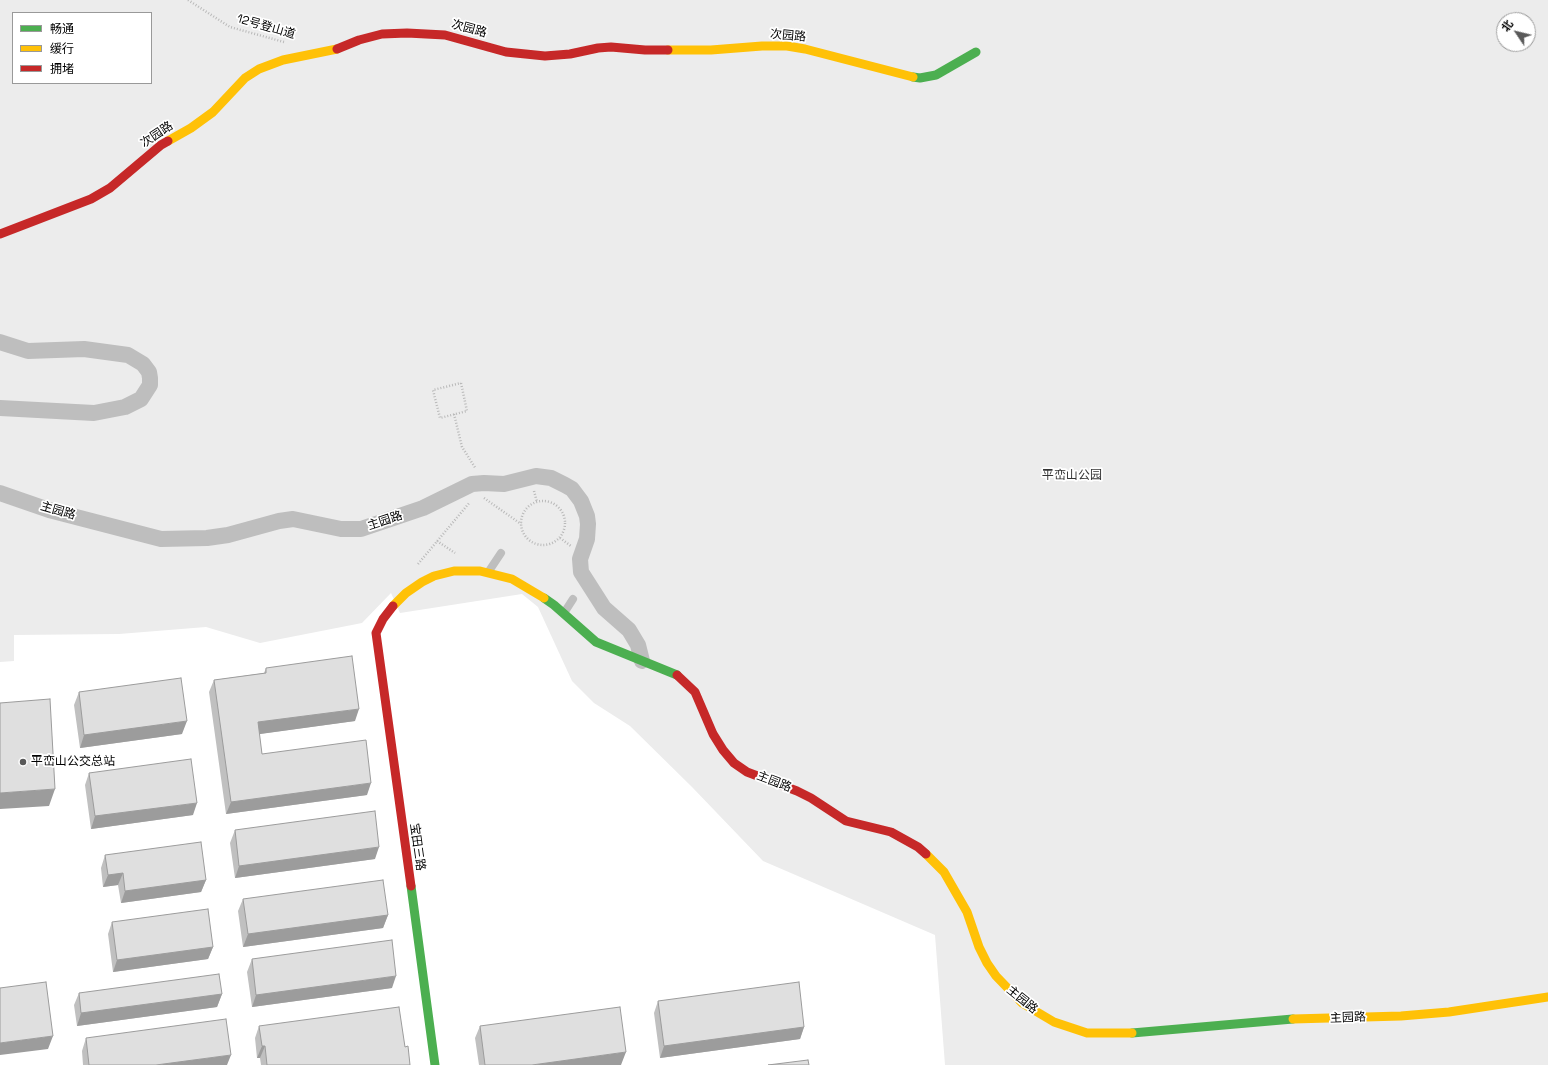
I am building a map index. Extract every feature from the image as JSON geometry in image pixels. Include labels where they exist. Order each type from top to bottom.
[{"type":"street","name":"次园路","points":[[0,234],[91,199],[110,188],[161,145],[191,128],[213,112],[245,78],[259,69],[282,60],[332,50],[359,40],[382,34],[407,33],[444,35],[506,52],[545,56],[570,54],[598,48],[696,50],[787,46],[805,49],[910,77],[920,78],[936,76],[976,52]]},
{"type":"street","points":[[0,342],[28,351],[84,349],[128,355],[143,364],[149,372],[150,378],[150,386],[141,399],[125,407],[94,413],[0,408]]},
{"type":"street","name":"主园路","points":[[0,492],[49,510],[160,539],[199,539],[228,535],[279,521],[293,519],[341,529],[361,529],[392,520],[423,508],[472,484],[480,488],[504,484],[528,477],[544,476],[566,484],[577,495],[585,509],[588,524],[586,540],[580,559],[581,572],[604,608],[629,630],[634,637],[642,661]]},
{"type":"street","name":"主园路","points":[[376,633],[391,608],[406,593],[434,576],[454,572],[488,572],[512,579],[522,584],[544,598],[596,642],[677,675],[695,692],[713,734],[723,750],[734,763],[747,772],[804,794],[826,807],[846,822],[891,832],[918,847],[932,858],[944,872],[967,912],[979,947],[996,976],[1022,1002],[1036,1012],[1054,1022],[1087,1033],[1123,1034],[1296,1020],[1401,1016],[1449,1012],[1548,997]]},
{"type":"street","name":"宝田三路","points":[[376,633],[435,1065]]},
{"type":"lane","points":[[488,572],[501,554]]},
{"type":"lane","points":[[564,614],[573,598]]},
{"type":"path","name":"12号登山道","points":[[188,0],[230,27],[291,44]]},
{"type":"path","points":[[461,383],[467,411],[454,414],[440,418],[433,390],[461,383]]},
{"type":"path","points":[[454,414],[462,447],[480,488],[521,524],[530,541],[542,545],[549,544],[560,538],[565,526],[565,520],[560,509],[555,505],[543,501],[532,504],[527,508],[521,524]]},
{"type":"path","points":[[418,564],[480,488]]},
{"type":"path","points":[[437,541],[460,557]]},
{"type":"green space","name":"平峦山公园","points":[[0,0],[1548,0],[1548,1065],[945,1065],[935,935],[763,861],[692,787],[630,726],[594,703],[572,681],[538,607],[522,594],[400,613],[391,593],[362,623],[260,643],[206,627],[119,634],[14,635],[14,661],[0,662]]},
{"type":"building","points":[[352,656],[359,709],[258,722],[262,754],[366,740],[371,783],[231,802],[214,680],[266,673],[266,668]]},
{"type":"building","points":[[181,678],[187,721],[84,735],[79,692]]},
{"type":"building","name":"平峦山公交总站","points":[[50,699],[55,789],[0,793],[0,703]]},
{"type":"building","points":[[191,759],[197,803],[95,816],[89,773]]},
{"type":"building","points":[[375,811],[379,847],[239,866],[235,830]]},
{"type":"building","points":[[201,842],[206,880],[125,891],[123,873],[108,875],[105,855]]},
{"type":"building","points":[[383,880],[388,915],[248,934],[243,899]]},
{"type":"building","points":[[208,909],[213,947],[117,960],[112,922]]},
{"type":"building","points":[[392,940],[396,976],[256,995],[252,959]]},
{"type":"building","points":[[219,974],[222,994],[81,1013],[79,993]]},
{"type":"building","points":[[46,982],[53,1036],[0,1043],[0,988]]},
{"type":"building","points":[[799,982],[804,1027],[664,1046],[658,1001]]},
{"type":"building","points":[[399,1007],[405,1047],[408,1046],[410,1065],[267,1065],[265,1046],[262,1046],[259,1026]]},
{"type":"building","points":[[620,1007],[626,1052],[532,1065],[485,1065],[480,1026]]},
{"type":"building","points":[[226,1019],[231,1055],[156,1065],[89,1065],[86,1038]]},
{"type":"building","points":[[808,1060],[809,1065],[768,1065]]},
{"type":"traffic: fast","points":[[913,77],[920,78],[936,75],[976,52]]},
{"type":"traffic: fast","points":[[544,598],[596,642],[677,675]]},
{"type":"traffic: fast","points":[[411,886],[435,1065]]},
{"type":"traffic: fast","points":[[1132,1033],[1293,1019]]},
{"type":"traffic: slow","points":[[668,50],[711,50],[762,46],[787,46],[805,49],[913,77]]},
{"type":"traffic: slow","points":[[168,141],[191,128],[213,112],[245,78],[259,69],[283,60],[337,49]]},
{"type":"traffic: slow","points":[[393,606],[406,593],[422,582],[434,576],[454,571],[480,571],[512,579],[544,598]]},
{"type":"traffic: slow","points":[[926,854],[944,872],[967,912],[979,947],[987,963],[996,976],[1022,1003],[1054,1022],[1087,1033],[1132,1033]]},
{"type":"traffic: slow","points":[[1293,1019],[1401,1016],[1449,1012],[1548,997]]},
{"type":"traffic: jam","points":[[337,49],[359,40],[382,34],[407,33],[445,35],[506,52],[545,56],[570,54],[598,48],[611,47],[645,50],[668,50]]},
{"type":"traffic: jam","points":[[0,234],[91,199],[110,188],[161,145],[168,141]]},
{"type":"traffic: jam","points":[[393,606],[383,619],[376,633],[411,886]]},
{"type":"traffic: jam","points":[[677,675],[695,692],[713,734],[723,750],[734,763],[747,772],[797,791],[811,798],[846,821],[891,832],[918,847],[926,854]]},
{"type":"place","name":"平峦山公交总站","points":[[23,762]]}]
